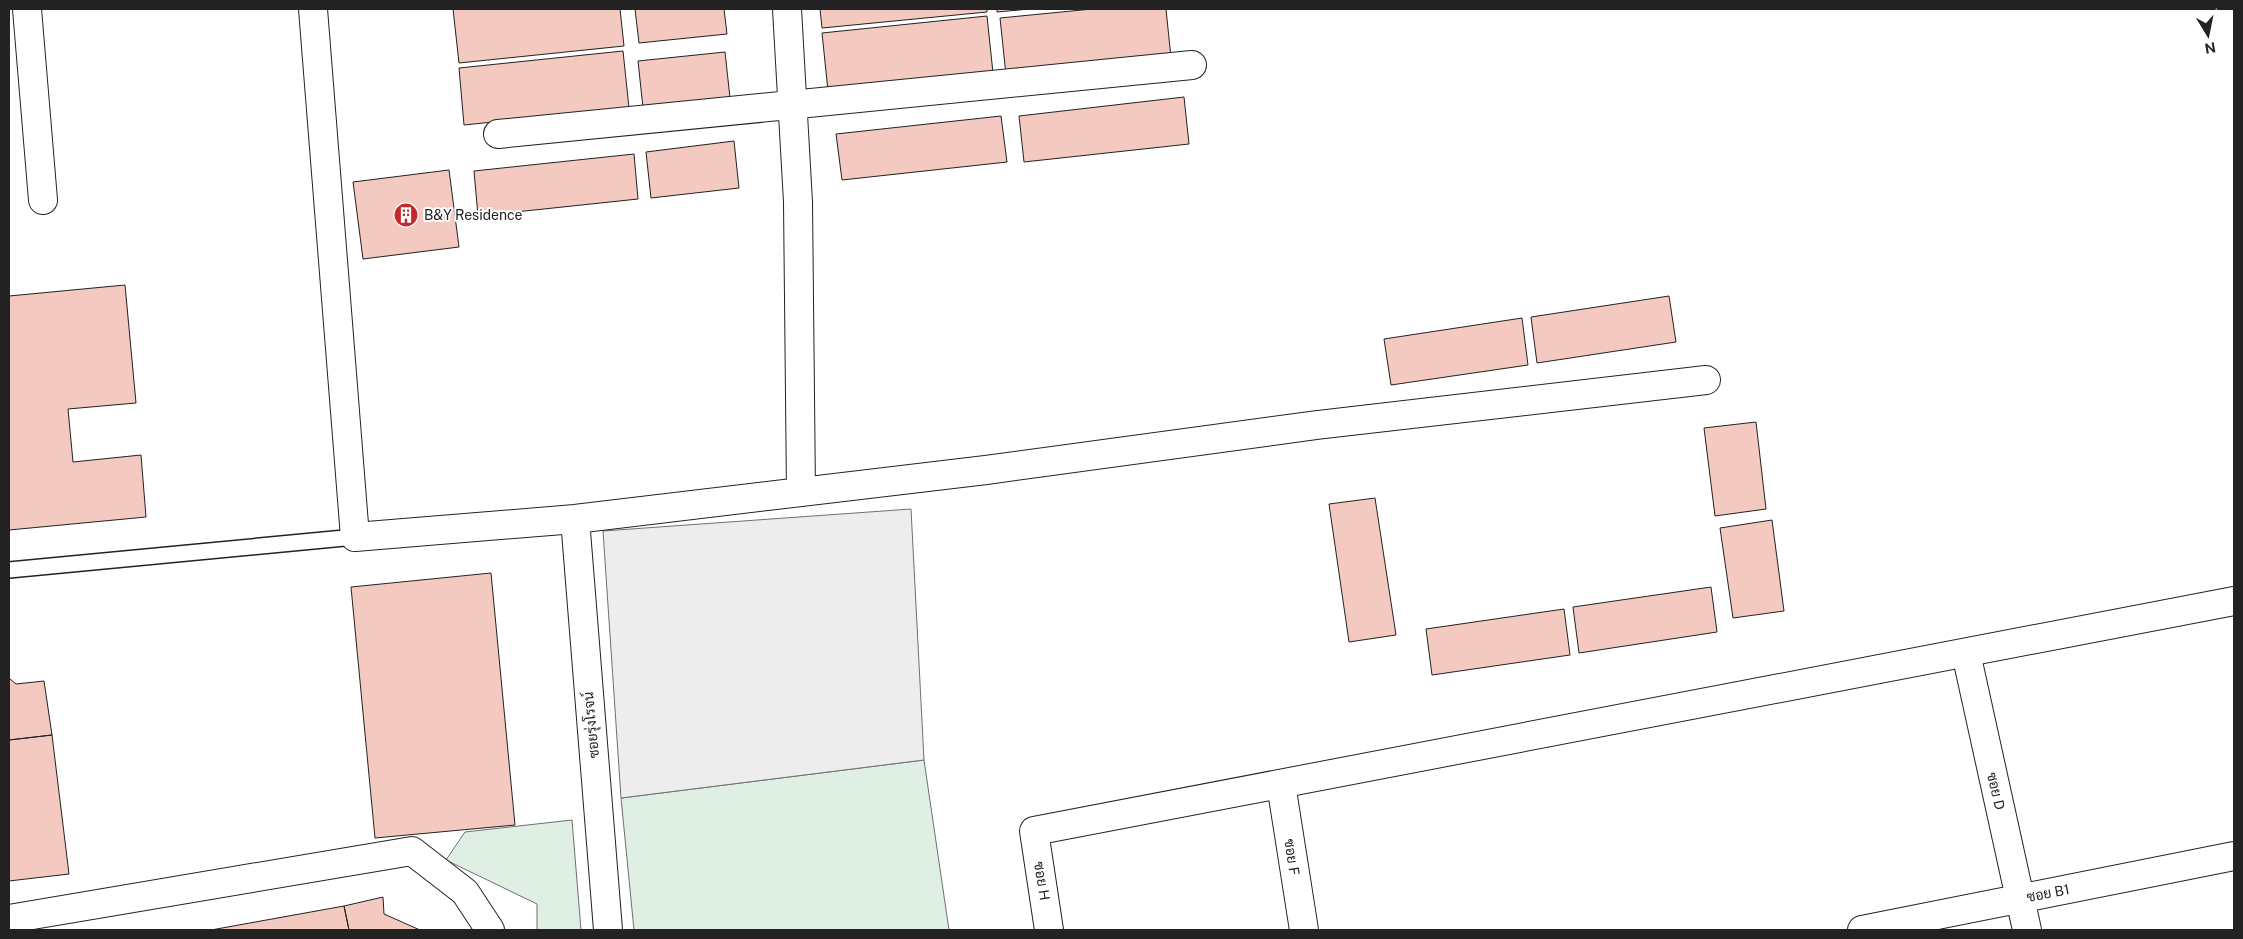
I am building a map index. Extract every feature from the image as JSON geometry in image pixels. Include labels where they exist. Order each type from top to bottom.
[{"type":"street","points":[[28,9],[43,200]]},
{"type":"street","points":[[313,9],[355,537],[575,519],[801,492],[1317,425],[1706,380]]},
{"type":"street","points":[[787,9],[798,202],[801,492]]},
{"type":"street","points":[[498,134],[1192,66]]},
{"type":"street","name":"ซอยรุ่งโรจน์","points":[[575,519],[608,930]]},
{"type":"street","points":[[1280,784],[2234,601]]},
{"type":"street","name":"ซอย D","points":[[1966,653],[2027,930]]},
{"type":"street","name":"ซอย H","points":[[1049,930],[1034,831],[1280,784]]},
{"type":"street","name":"ซอย F","points":[[1280,784],[1304,930]]},
{"type":"street","points":[[9,919],[412,851],[465,892],[490,930]]},
{"type":"street","name":"ซอย B1","points":[[1862,930],[2234,856]]},
{"type":"lane","points":[[9,570],[355,537]]},
{"type":"green space","points":[[924,760],[949,930],[634,930],[621,798]]},
{"type":"green space","points":[[572,820],[581,930],[537,930],[537,904],[446,860],[465,832]]},
{"type":"shaded area","points":[[911,509],[924,760],[621,798],[603,531]]},
{"type":"building","points":[[453,9],[620,9],[624,46],[459,63]]},
{"type":"building","points":[[635,9],[724,9],[727,34],[639,43]]},
{"type":"building","points":[[820,9],[987,9],[987,12],[822,28]]},
{"type":"building","points":[[997,9],[1030,9],[997,12]]},
{"type":"building","points":[[1092,9],[1166,9],[1171,58],[1006,75],[1000,18]]},
{"type":"building","points":[[987,16],[993,73],[828,91],[822,33]]},
{"type":"building","points":[[623,51],[629,108],[464,125],[459,68]]},
{"type":"building","points":[[725,52],[730,98],[643,108],[638,61]]},
{"type":"building","points":[[1184,97],[1189,144],[1024,162],[1019,116]]},
{"type":"building","points":[[1001,116],[1007,162],[842,180],[836,134]]},
{"type":"building","points":[[734,141],[739,188],[651,198],[646,152]]},
{"type":"building","points":[[634,154],[638,199],[478,216],[474,171]]},
{"type":"building","name":"B&Y Residence","points":[[449,170],[459,247],[363,259],[353,182]]},
{"type":"building","points":[[125,285],[136,403],[68,409],[73,462],[141,455],[146,517],[9,530],[9,296]]},
{"type":"building","points":[[1669,296],[1676,342],[1537,363],[1531,317]]},
{"type":"building","points":[[1522,318],[1528,365],[1391,385],[1384,339]]},
{"type":"building","points":[[1756,422],[1766,509],[1715,516],[1704,428]]},
{"type":"building","points":[[1375,498],[1396,635],[1349,642],[1329,504]]},
{"type":"building","points":[[1772,520],[1784,611],[1733,618],[1720,528]]},
{"type":"building","points":[[491,573],[515,825],[375,838],[351,587]]},
{"type":"building","points":[[1711,587],[1717,632],[1579,653],[1573,607]]},
{"type":"building","points":[[1564,609],[1570,655],[1432,675],[1426,629]]},
{"type":"building","points":[[9,678],[16,684],[44,681],[52,735],[9,740]]},
{"type":"building","points":[[52,735],[69,874],[9,881],[9,740]]},
{"type":"building","points":[[383,897],[384,914],[420,930],[349,930],[344,906]]},
{"type":"building","points":[[344,906],[349,930],[211,930]]},
{"type":"place","name":"B&Y Residence","points":[[406,215]]}]
